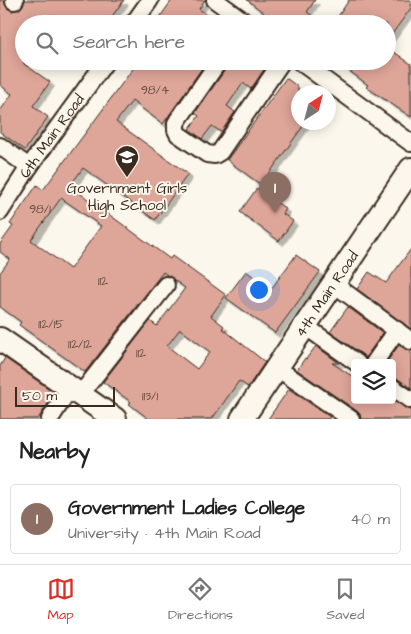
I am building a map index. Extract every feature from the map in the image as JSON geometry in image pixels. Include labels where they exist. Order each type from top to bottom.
[{"type":"street","points":[[139,15],[150,0]]},
{"type":"street","points":[[216,0],[236,15]]},
{"type":"street","name":"6th Main Road","points":[[0,212],[29,167],[99,70]]},
{"type":"street","points":[[213,70],[176,124],[176,127],[178,134],[207,154],[214,155],[220,152],[276,70]]},
{"type":"street","points":[[311,70],[411,143]]},
{"type":"street","points":[[0,146],[29,167]]},
{"type":"street","name":"4th Main Road","points":[[242,419],[411,169]]},
{"type":"street","points":[[334,284],[411,340]]},
{"type":"street","points":[[50,419],[166,285]]},
{"type":"street","points":[[305,326],[351,359]]},
{"type":"street","points":[[377,359],[397,330]]},
{"type":"street","points":[[0,339],[115,419]]},
{"type":"street","points":[[277,368],[351,419]]},
{"type":"street","points":[[396,390],[411,400]]},
{"type":"building","points":[[0,0],[4,0],[7,8],[12,11],[21,8],[25,0],[124,0],[113,15],[15,15],[15,70],[33,70],[50,82],[33,106],[48,117],[25,150],[0,132],[0,111],[12,94],[0,85]]},
{"type":"building","points":[[172,0],[205,0],[199,9],[207,15],[161,15]]},
{"type":"building","points":[[247,0],[315,0],[307,12],[311,15],[263,15],[264,13]]},
{"type":"building","points":[[349,0],[411,0],[411,8],[396,29],[396,15],[339,15]]},
{"type":"building","points":[[396,53],[411,64],[411,117],[366,87],[368,85],[348,70],[396,70]]},
{"type":"building","points":[[132,70],[201,70],[163,124],[132,101],[116,122],[188,174],[155,220],[83,168],[70,186],[170,259],[172,256],[226,295],[211,316],[224,326],[222,328],[265,362],[248,387],[239,381],[212,419],[149,419],[129,404],[131,402],[103,382],[150,321],[157,326],[185,288],[163,272],[85,372],[19,325],[21,322],[0,307],[0,273],[10,259],[0,252],[0,244],[13,226],[10,224],[37,185],[43,190]],"holes":[[[61,198],[101,226],[70,269],[31,240]],[[180,329],[210,352],[197,369],[167,346]]]},
{"type":"building","points":[[225,70],[264,70],[251,89],[243,83],[227,106],[235,112],[221,132],[212,126],[202,139],[189,129],[199,116],[195,113]]},
{"type":"building","points":[[286,78],[295,85],[291,85],[291,130],[300,130],[261,185],[227,160]]},
{"type":"building","points":[[257,188],[286,209],[283,214],[293,221],[279,241],[240,212]]},
{"type":"building","points":[[411,249],[411,329],[357,289],[369,272],[386,283]]},
{"type":"building","points":[[296,255],[320,272],[275,333],[226,298],[246,271],[271,289]]},
{"type":"building","points":[[348,307],[383,333],[365,358],[330,332]]},
{"type":"building","points":[[399,345],[411,351],[411,388],[396,378],[396,359],[389,359]]},
{"type":"building","points":[[316,346],[339,363],[332,363],[351,375],[351,404],[396,404],[396,401],[411,410],[411,419],[361,419],[357,411],[297,370]]},
{"type":"building","points":[[5,358],[55,393],[38,419],[0,419],[0,366]]},
{"type":"building","points":[[289,389],[330,417],[328,419],[268,419]]},
{"type":"place","name":"Government Girls High School","points":[[127,178]]},
{"type":"place","name":"Government Ladies College","points":[[275,213]]}]
